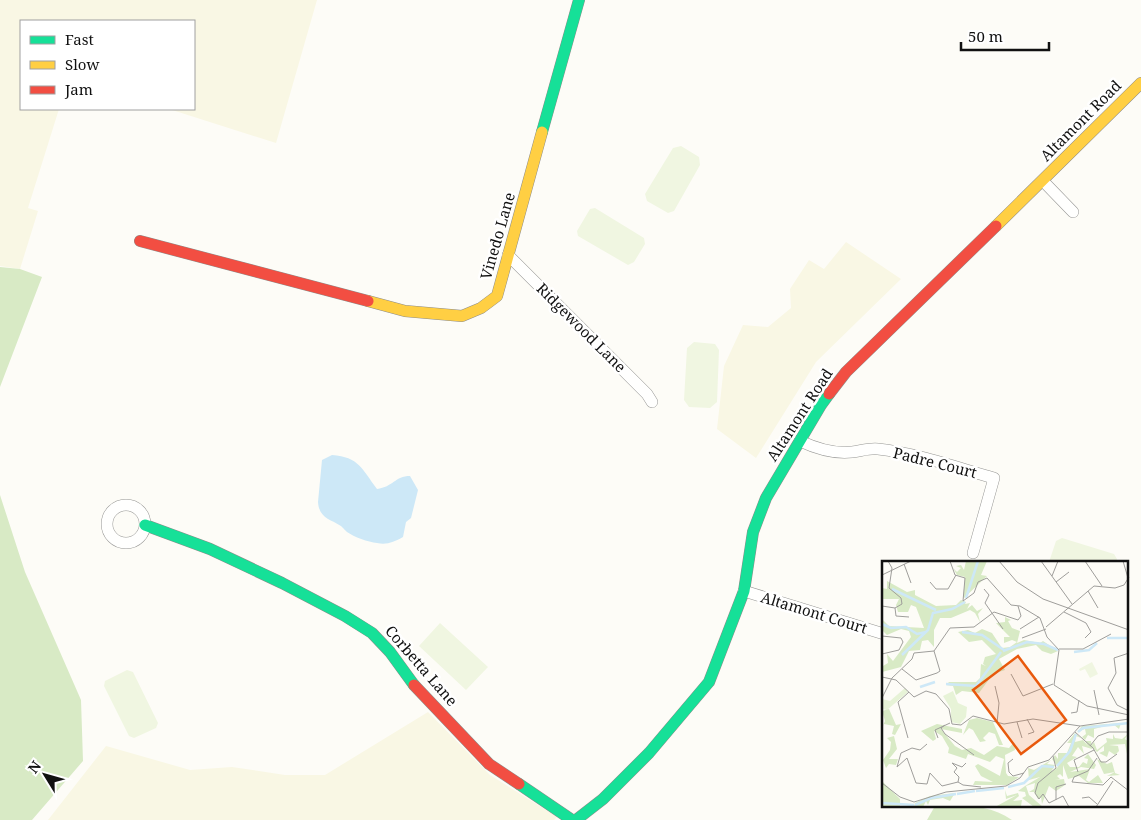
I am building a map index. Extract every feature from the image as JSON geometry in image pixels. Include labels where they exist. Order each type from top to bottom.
[{"type":"street","name":"Vinedo Lane","points":[[140,241],[405,311],[462,316],[481,308],[497,296],[579,0]]},
{"type":"street","name":"Altamont Road","points":[[576,820],[603,799],[649,753],[709,682],[744,591],[753,532],[766,498],[821,405],[846,372],[1043,181],[1141,82]]},
{"type":"street","points":[[1043,181],[1073,212]]},
{"type":"street","name":"Ridgewood Lane","points":[[508,255],[647,394],[652,402]]},
{"type":"street","name":"Padre Court","points":[[800,441],[808,445],[837,452],[853,452],[878,448],[994,478],[973,553]]},
{"type":"street","name":"Corbetta Lane","points":[[145,525],[210,549],[273,578],[345,616],[372,633],[390,652],[412,683],[489,764],[572,820]]},
{"type":"street","name":"Altamont Court","points":[[744,591],[882,633]]},
{"type":"shaded area","points":[[0,0],[317,0],[276,143],[172,110],[195,110],[195,20],[20,20],[20,110],[59,110],[28,208],[38,211],[20,269],[0,266]]},
{"type":"shaded area","points":[[846,242],[901,279],[816,362],[756,458],[717,429],[724,366],[743,325],[768,327],[791,308],[790,289],[809,260],[824,269]]},
{"type":"shaded area","points":[[428,712],[490,775],[557,817],[554,820],[48,820],[106,746],[190,770],[232,767],[285,775],[325,775]]},
{"type":"green space","points":[[681,146],[699,157],[700,165],[674,211],[668,213],[647,201],[645,194],[673,148]]},
{"type":"green space","points":[[595,208],[644,238],[645,244],[634,262],[628,265],[578,236],[577,231],[590,209]]},
{"type":"green space","points":[[0,267],[20,269],[42,277],[0,387]]},
{"type":"green space","points":[[694,342],[715,344],[719,350],[717,402],[710,408],[689,407],[684,400],[687,348]]},
{"type":"green space","points":[[0,495],[25,572],[81,700],[83,761],[32,820],[0,820]]},
{"type":"green space","points":[[1062,538],[1114,554],[1117,559],[1116,561],[1049,561],[1056,541]]},
{"type":"green space","points":[[440,623],[488,667],[466,690],[419,646]]},
{"type":"green space","points":[[127,670],[133,672],[158,723],[156,728],[134,738],[129,736],[104,686],[105,681]]},
{"type":"green space","points":[[934,808],[984,808],[1012,820],[927,820]]},
{"type":"water","points":[[332,455],[354,461],[377,489],[405,476],[410,476],[418,490],[411,518],[406,522],[403,537],[393,542],[381,544],[369,542],[350,534],[320,512],[318,502],[322,460]]},
{"type":"traffic: fast","points":[[542,132],[579,0]]},
{"type":"traffic: fast","points":[[576,820],[603,799],[649,753],[709,682],[744,591],[753,532],[766,498],[829,394]]},
{"type":"traffic: fast","points":[[145,525],[210,549],[282,583],[345,616],[372,633],[390,652],[414,685]]},
{"type":"traffic: fast","points":[[519,784],[572,820]]},
{"type":"traffic: slow","points":[[996,226],[1141,83]]},
{"type":"traffic: slow","points":[[368,301],[405,311],[462,316],[481,308],[497,296],[542,132]]},
{"type":"traffic: jam","points":[[829,394],[846,372],[996,226]]},
{"type":"traffic: jam","points":[[140,241],[368,301]]},
{"type":"traffic: jam","points":[[414,685],[489,764],[519,784]]}]
